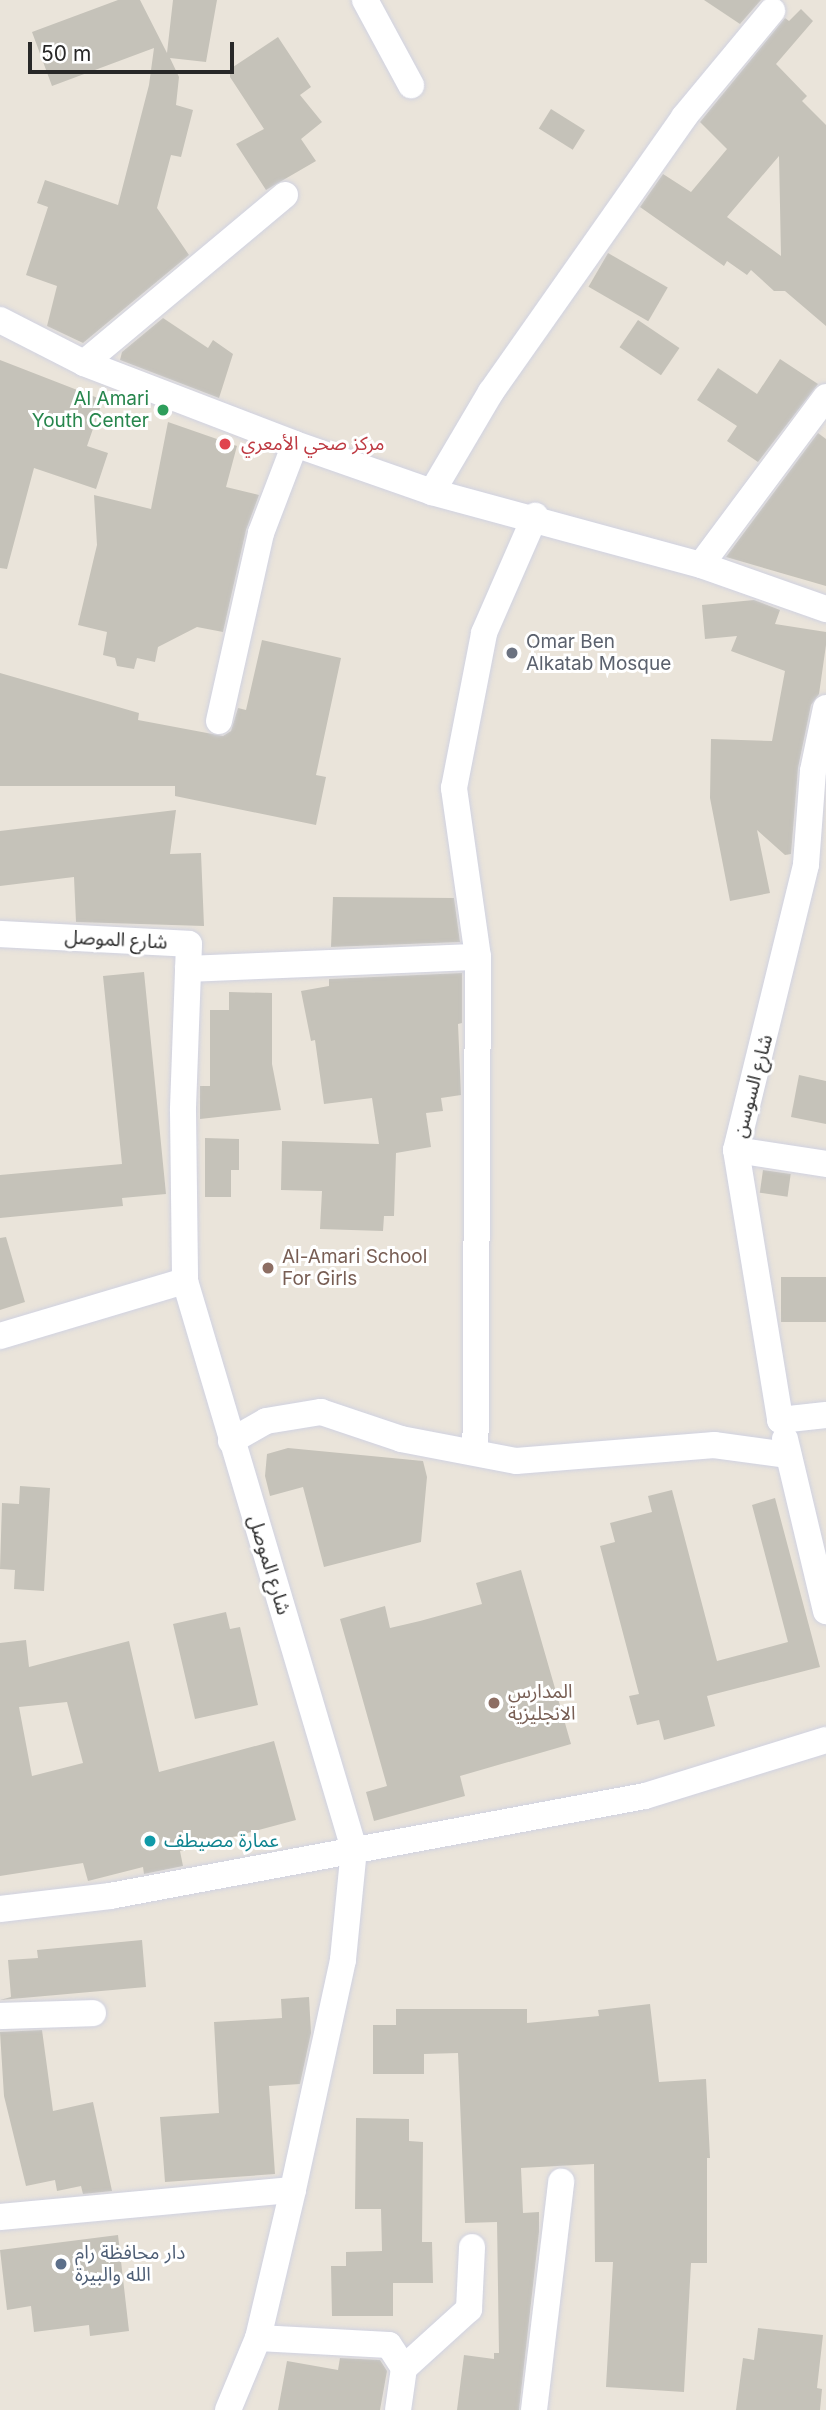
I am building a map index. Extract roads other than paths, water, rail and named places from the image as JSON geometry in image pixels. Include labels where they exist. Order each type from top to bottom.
[{"type":"street","points":[[365,0],[411,85]]},
{"type":"street","points":[[432,492],[491,392],[676,128],[772,11]]},
{"type":"street","points":[[84,363],[285,195]]},
{"type":"street","points":[[0,320],[84,363],[295,444],[432,492],[536,516],[701,565],[826,609]]},
{"type":"street","points":[[701,565],[826,397]]},
{"type":"street","points":[[219,721],[261,533],[295,444]]},
{"type":"street","points":[[475,1451],[478,957],[454,788],[484,633],[536,516]]},
{"type":"street","name":"شارع السوسن","points":[[826,708],[813,771],[806,865],[736,1150],[780,1420],[826,1611]]},
{"type":"street","name":"شارع الموصل","points":[[0,934],[189,944],[183,1111],[185,1281],[354,1849]]},
{"type":"street","points":[[188,969],[478,957]]},
{"type":"street","points":[[736,1150],[826,1164]]},
{"type":"street","points":[[0,1336],[185,1281]]},
{"type":"street","points":[[232,1441],[266,1421],[321,1412],[401,1439],[475,1451],[516,1461],[714,1445],[788,1455]]},
{"type":"street","points":[[780,1420],[826,1415]]},
{"type":"street","points":[[0,1909],[110,1896],[645,1796],[826,1740]]},
{"type":"street","points":[[228,2410],[258,2338],[293,2190],[343,1959],[354,1849]]},
{"type":"street","points":[[0,2016],[93,2013]]},
{"type":"street","points":[[534,2410],[561,2182]]},
{"type":"street","points":[[0,2217],[293,2190]]},
{"type":"street","points":[[398,2410],[404,2368],[469,2309],[472,2247]]},
{"type":"street","points":[[258,2338],[389,2345],[404,2368]]},
{"type":"place","name":"Al Amari Youth Center","points":[[163,410]]},
{"type":"place","name":"مركز صحي الأمعري","points":[[225,444]]},
{"type":"place","name":"Omar Ben Alkatab Mosque","points":[[512,653]]},
{"type":"place","name":"Al-Amari School For Girls","points":[[268,1268]]},
{"type":"place","name":"المدارس الانجليزية","points":[[494,1703]]},
{"type":"place","name":"عمارة مصيطف","points":[[150,1841]]},
{"type":"place","name":"دار محافظة رام الله والبيرة","points":[[61,2264]]}]
